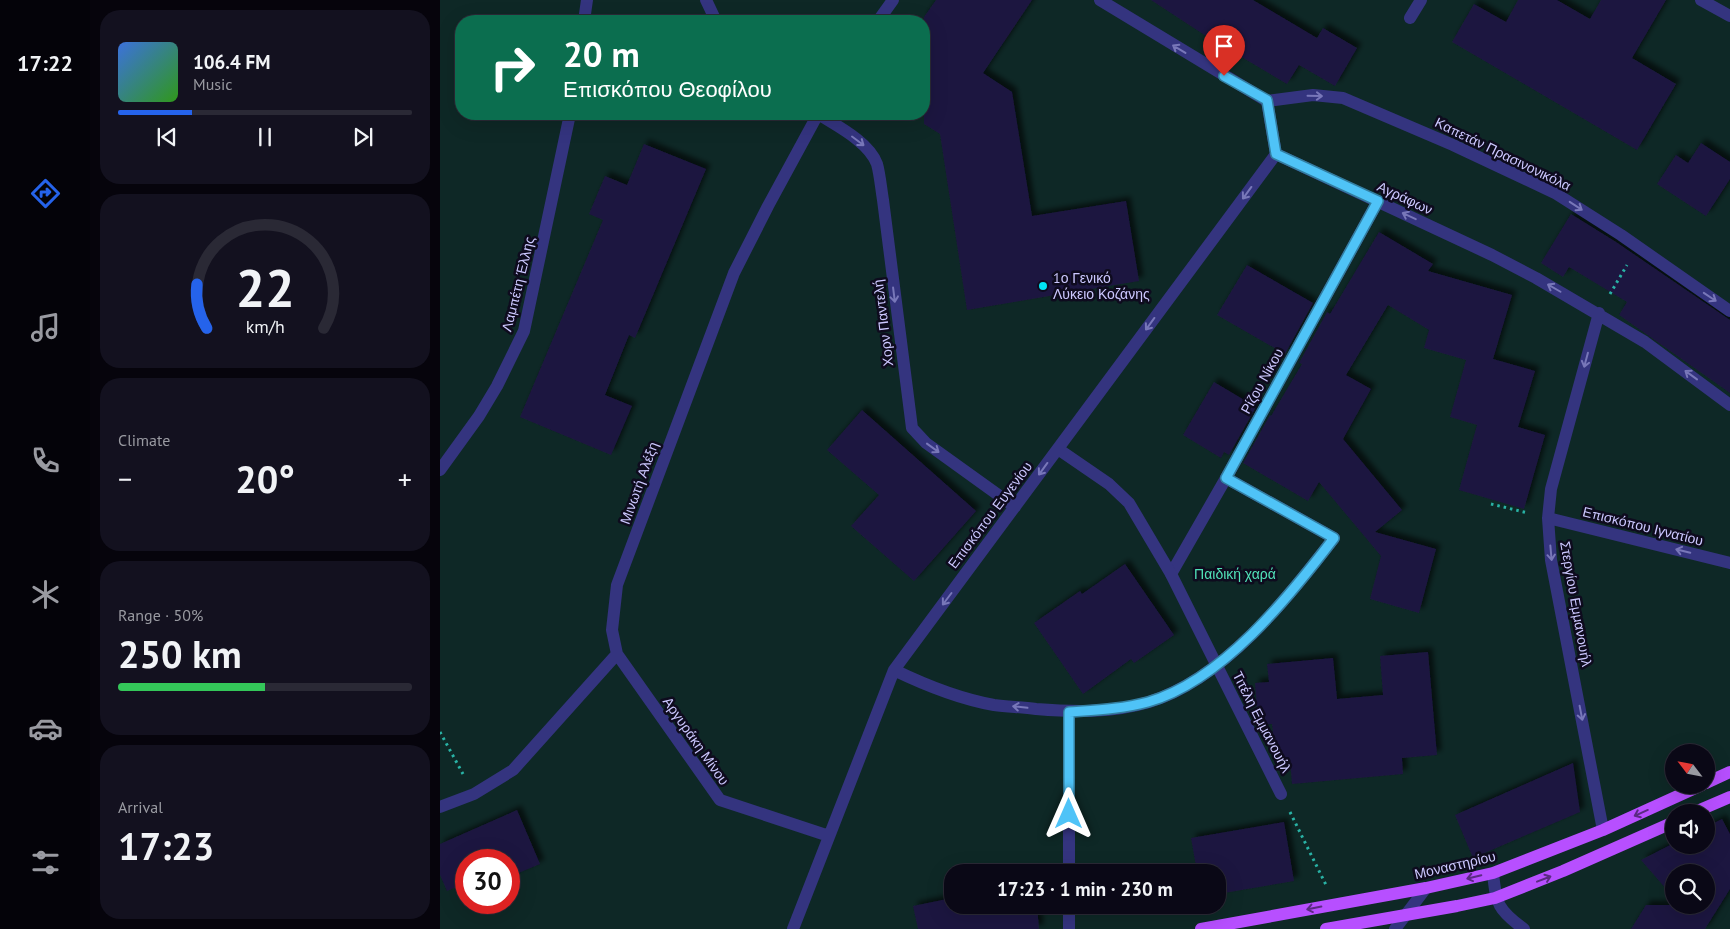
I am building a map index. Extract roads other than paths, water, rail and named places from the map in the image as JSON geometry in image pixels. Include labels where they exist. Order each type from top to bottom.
[{"type":"main road","points":[[1715,779],[1730,772]]},
{"type":"main road","name":"Μοναστηρίου","points":[[1201,929],[1426,888],[1494,872],[1603,830],[1682,794]]},
{"type":"main road","points":[[1714,804],[1730,797]]},
{"type":"main road","points":[[1326,929],[1496,898],[1563,872],[1665,826]]},
{"type":"street","points":[[585,15],[587,0]]},
{"type":"street","points":[[706,0],[713,15]]},
{"type":"street","points":[[882,15],[893,0]]},
{"type":"street","points":[[1100,0],[1267,100],[1276,154]]},
{"type":"street","points":[[1410,18],[1421,0]]},
{"type":"street","points":[[1701,0],[1730,16]]},
{"type":"street","name":"Καπετάν Πρασινονικόλα","points":[[1267,100],[1313,95],[1343,98],[1453,145],[1555,193],[1730,311]]},
{"type":"street","name":"Λαμπέτη Έλλης","points":[[440,470],[479,416],[497,386],[524,331],[569,120]]},
{"type":"street","name":"Μινωτή Αλέξη","points":[[616,654],[612,630],[617,585],[734,273],[815,120]]},
{"type":"street","name":"Χορν Παντελή","points":[[828,120],[868,149],[877,164],[912,428],[926,443],[1015,507]]},
{"type":"street","name":"Αγράφων","points":[[1276,154],[1492,255],[1536,278],[1645,342],[1730,405]]},
{"type":"street","name":"Επισκόπου Ευγενίου","points":[[793,929],[894,670],[1276,154]]},
{"type":"street","name":"Ρίζου Νίκου","points":[[1171,574],[1226,478],[1378,201]]},
{"type":"street","name":"Στεργίου Εμμανουήλ","points":[[1598,313],[1551,489],[1548,518],[1551,560],[1603,830]]},
{"type":"street","name":"Τιτέλη Εμμανουήλ","points":[[1058,449],[1109,484],[1129,503],[1171,574],[1281,794]]},
{"type":"street","points":[[894,670],[967,699],[994,705],[1069,712],[1112,710],[1150,702],[1184,687],[1217,665],[1271,616],[1334,538],[1226,478]]},
{"type":"street","name":"Επισκόπου Ιγνατίου","points":[[1548,518],[1730,563]]},
{"type":"street","points":[[440,807],[474,794],[513,770],[616,654]]},
{"type":"street","name":"Αργυράκη Μίνου","points":[[616,654],[720,800],[829,836]]},
{"type":"street","points":[[1069,712],[1069,864]]},
{"type":"street","points":[[1494,872],[1496,898],[1508,917],[1524,929]]},
{"type":"street","points":[[1394,929],[1426,888]]},
{"type":"street","points":[[1069,914],[1069,929]]},
{"type":"place","name":"1ο Γενικό Λύκειο Κοζάνης","points":[[1043,286]]},
{"type":"park label","name":"Παιδική χαρά","points":[[1235,574]]}]
